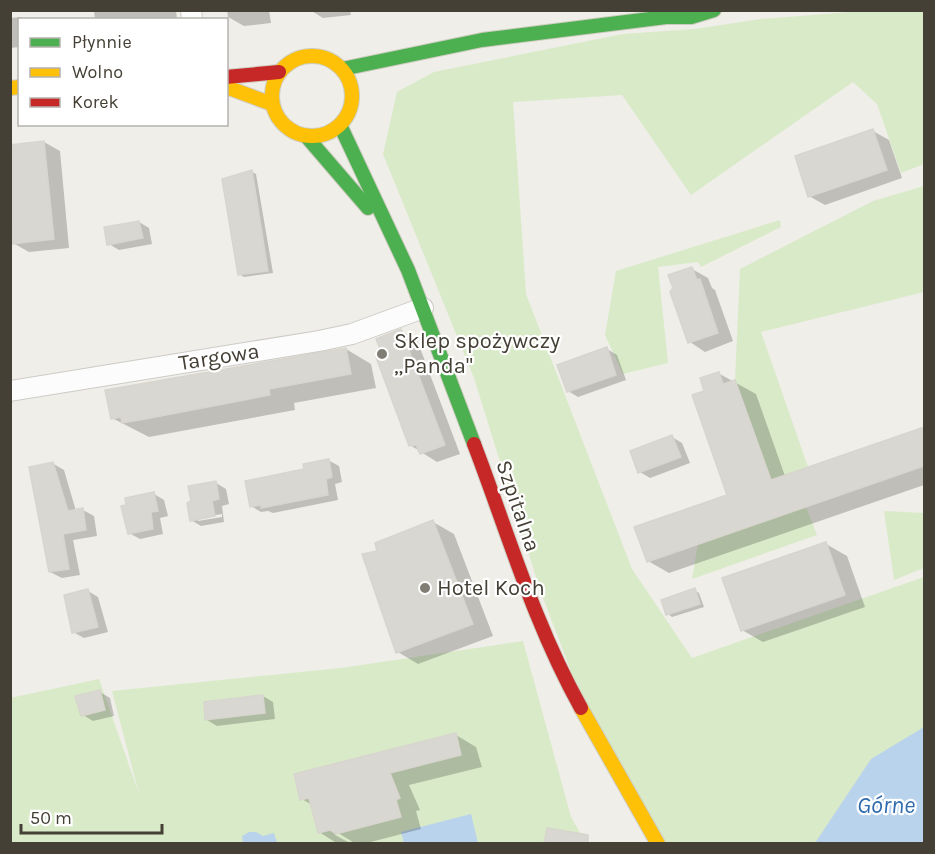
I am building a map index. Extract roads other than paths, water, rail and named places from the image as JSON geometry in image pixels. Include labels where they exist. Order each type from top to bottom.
[{"type":"street","points":[[666,17],[683,10]]},
{"type":"street","points":[[342,69],[435,49],[666,17],[691,17],[714,10]]},
{"type":"street","points":[[384,76],[435,49]]},
{"type":"street","points":[[310,55],[333,61],[342,69],[352,93],[350,110],[340,125],[324,134],[306,136],[285,125],[272,104],[272,93],[279,72],[288,63],[310,55]]},
{"type":"street","points":[[228,77],[279,72]]},
{"type":"street","points":[[352,93],[368,84]]},
{"type":"street","points":[[228,88],[272,104]]},
{"type":"street","name":"Szpitalna","points":[[340,125],[423,308],[490,486],[520,577],[539,621],[566,679],[658,843]]},
{"type":"street","name":"Szpitalna","points":[[306,136],[392,236]]},
{"type":"street","name":"Targowa","points":[[10,392],[319,341],[352,334],[423,308]]},
{"type":"water","name":"Górne","points":[[924,727],[924,843],[815,843],[871,759]]},
{"type":"water","points":[[471,814],[478,843],[404,843],[401,832]]},
{"type":"water","points":[[249,832],[256,832],[263,836],[274,833],[277,843],[243,843],[242,836]]},
{"type":"place","name":"Sklep spożywczy ,,Panda\"","points":[[382,354]]},
{"type":"place","name":"Hotel Koch","points":[[425,588]]}]
